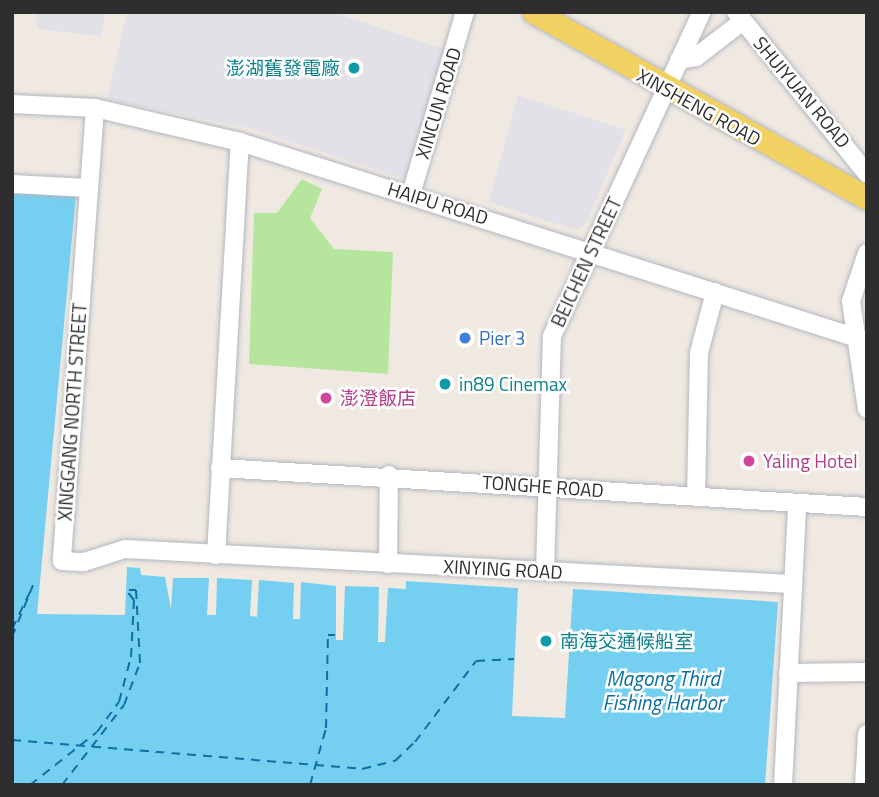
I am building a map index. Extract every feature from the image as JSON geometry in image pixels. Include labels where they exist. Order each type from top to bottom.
[{"type":"main road","name":"XINSHENG ROAD","points":[[534,12],[664,90],[867,198]]},
{"type":"street","name":"XINCUN ROAD","points":[[411,194],[466,12]]},
{"type":"street","name":"BEICHEN STREET","points":[[545,571],[545,487],[552,336],[702,12]]},
{"type":"street","points":[[679,60],[696,57],[739,17]]},
{"type":"street","name":"SHUIYUAN ROAD","points":[[739,17],[867,174]]},
{"type":"street","name":"HAIPU ROAD","points":[[12,104],[95,108],[240,142],[592,251],[861,339]]},
{"type":"street","name":"XINGGANG NORTH STREET","points":[[95,108],[62,561],[84,562],[125,549],[216,555]]},
{"type":"street","points":[[216,555],[240,142]]},
{"type":"street","points":[[12,184],[88,188]]},
{"type":"street","points":[[867,253],[853,285],[867,409]]},
{"type":"street","points":[[696,496],[699,353],[715,292]]},
{"type":"street","name":"TONGHE ROAD","points":[[220,468],[389,475],[867,507]]},
{"type":"street","points":[[388,564],[389,475]]},
{"type":"street","points":[[783,785],[797,504]]},
{"type":"street","name":"XINYING ROAD","points":[[216,555],[791,584]]},
{"type":"street","points":[[788,673],[867,672]]},
{"type":"street","points":[[864,785],[867,734]]},
{"type":"shaded area","points":[[36,12],[106,12],[101,36],[37,29]]},
{"type":"shaded area","name":"澎湖舊發電廠","points":[[127,12],[333,12],[443,49],[405,179],[249,128],[107,100]]},
{"type":"shaded area","points":[[518,95],[626,130],[585,225],[575,230],[489,202]]},
{"type":"green space","points":[[302,179],[322,189],[310,218],[334,249],[393,252],[388,374],[249,364],[254,213],[277,213]]},
{"type":"water","name":"Magong Third Fishing Harbor","points":[[12,191],[76,195],[37,614],[125,615],[127,567],[140,568],[141,575],[165,577],[171,609],[173,578],[209,578],[207,615],[216,615],[217,578],[252,580],[250,616],[257,617],[259,580],[294,583],[293,619],[300,619],[301,582],[336,586],[336,640],[343,640],[345,586],[379,587],[378,642],[385,642],[388,588],[406,589],[406,581],[518,588],[512,716],[565,718],[573,589],[778,602],[765,785],[12,785]]},
{"type":"ferry route","points":[[12,637],[33,585]]},
{"type":"ferry route","points":[[30,785],[97,732],[119,702],[131,657],[134,600],[126,590]]},
{"type":"ferry route","points":[[62,785],[124,705],[140,663],[136,590],[129,590]]},
{"type":"ferry route","points":[[12,629],[30,592]]},
{"type":"ferry route","points":[[310,785],[326,728],[328,635],[335,635]]},
{"type":"ferry route","points":[[12,740],[362,769],[395,761],[415,742],[476,661],[514,659]]},
{"type":"place","name":"澎湖舊發電廠","points":[[354,68]]},
{"type":"place","name":"Pier 3","points":[[465,338]]},
{"type":"place","name":"in89 Cinemax","points":[[445,384]]},
{"type":"place","name":"澎澄飯店","points":[[326,398]]},
{"type":"place","name":"Yaling Hotel","points":[[749,461]]},
{"type":"place","name":"南海交通候船室","points":[[546,641]]}]
